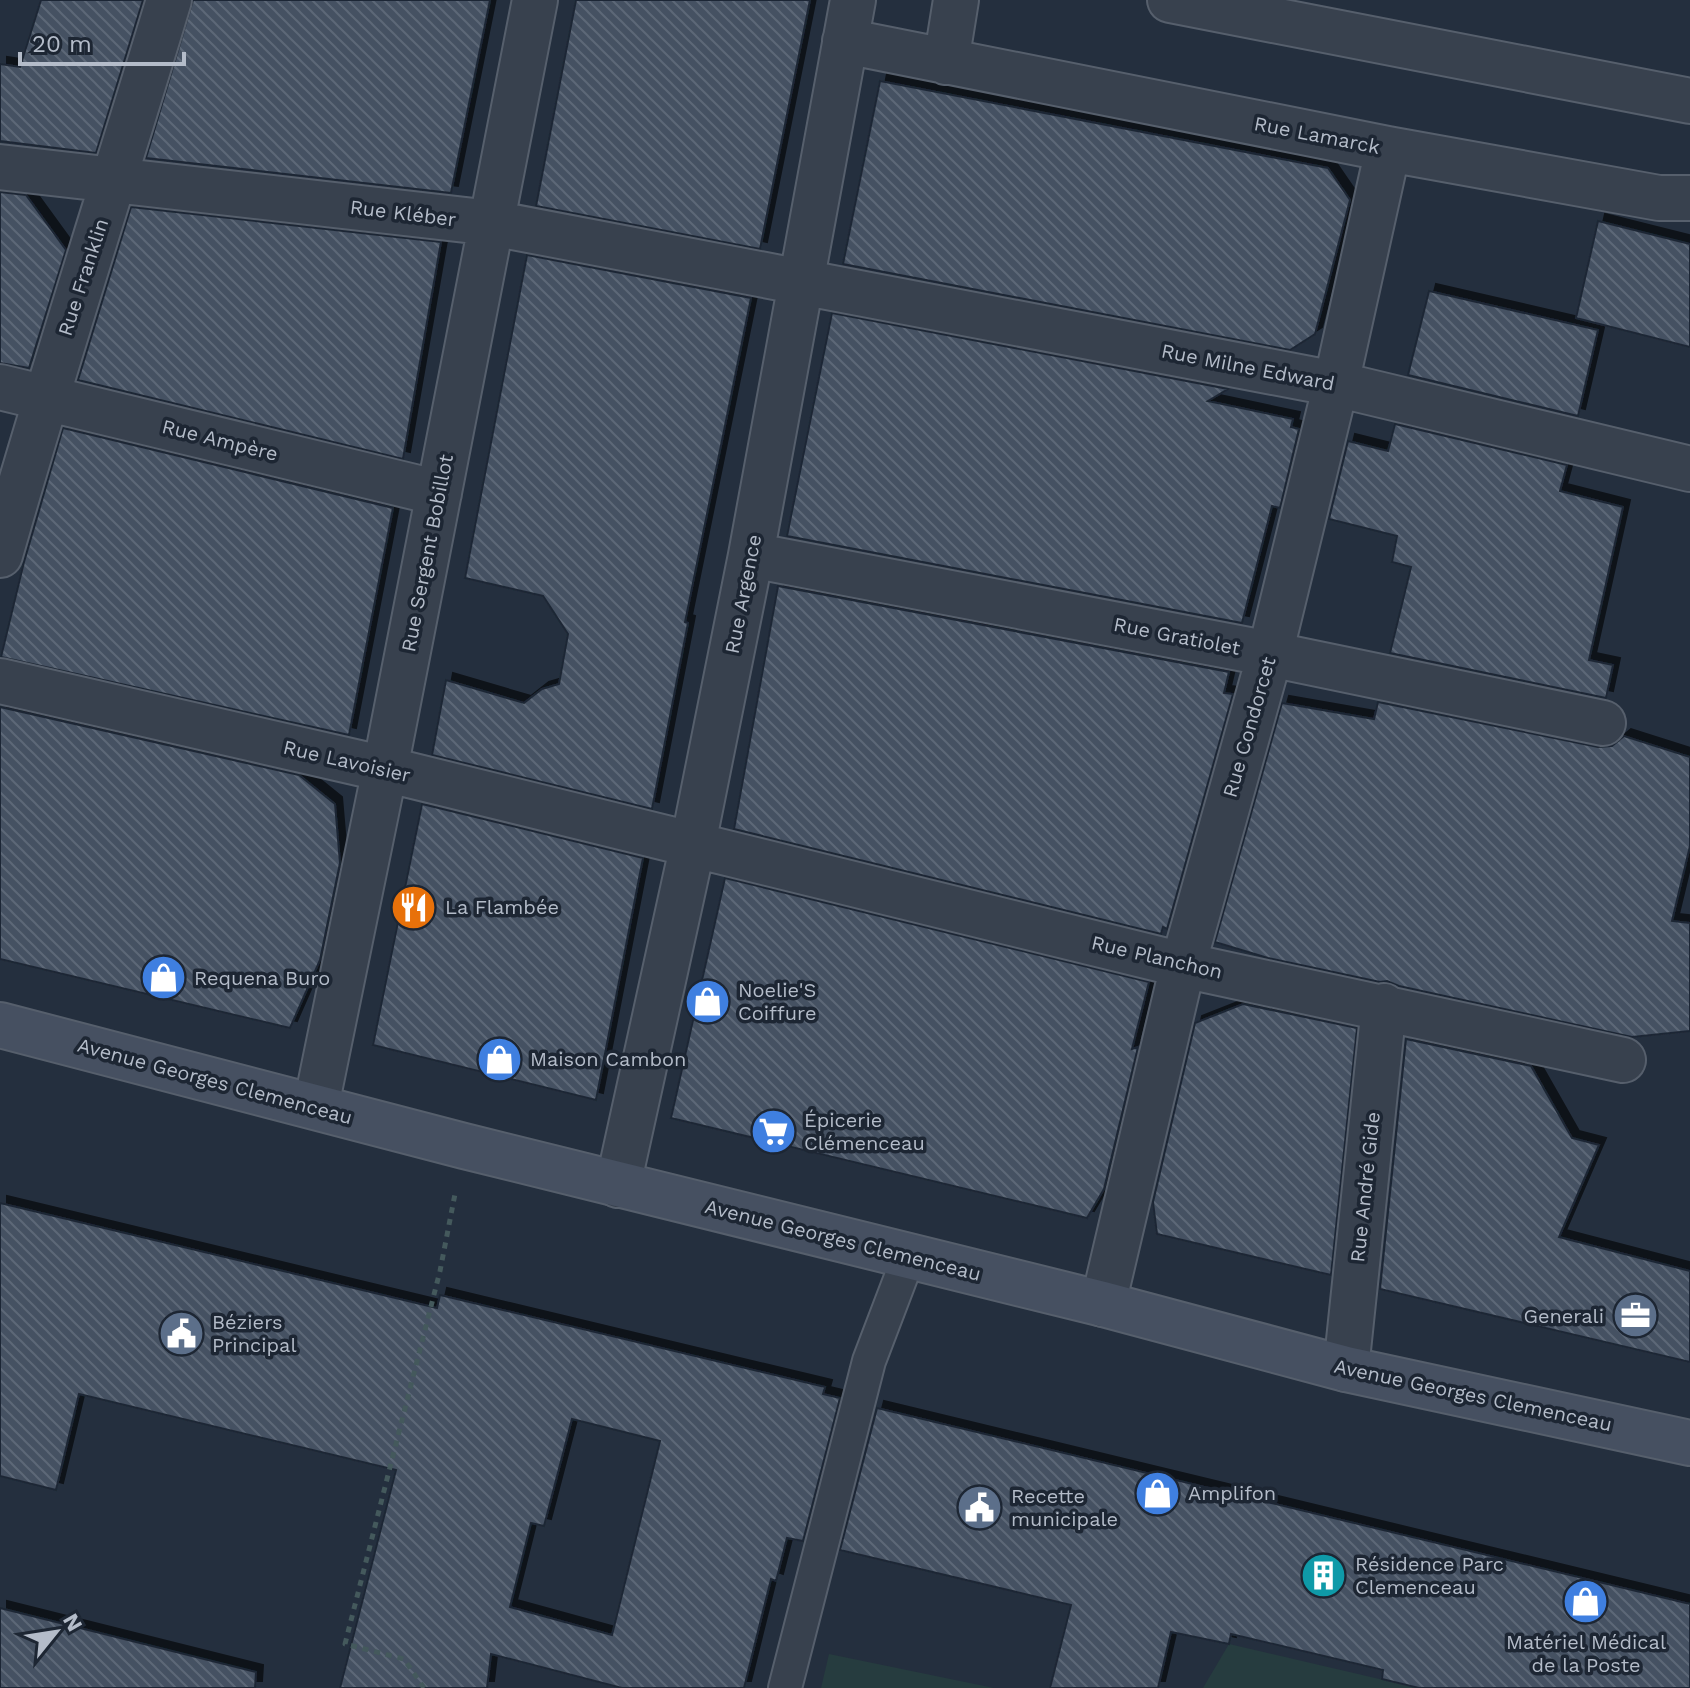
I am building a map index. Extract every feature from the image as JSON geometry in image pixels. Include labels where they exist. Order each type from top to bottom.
[{"type":"main road","name":"Avenue Georges Clemenceau","points":[[0,1025],[618,1185],[1103,1304],[1346,1369],[1690,1443]]},
{"type":"street","name":"Rue Franklin","points":[[0,555],[45,397],[169,0]]},
{"type":"street","name":"Rue Sergent Bobillot","points":[[316,1106],[535,0]]},
{"type":"street","points":[[946,62],[956,0]]},
{"type":"street","points":[[1170,0],[1690,101]]},
{"type":"street","name":"Rue Lamarck","points":[[849,21],[946,62],[1388,149],[1659,198],[1690,198]]},
{"type":"street","name":"Rue Argence","points":[[618,1185],[693,844],[751,555],[849,21]]},
{"type":"street","name":"Rue Condorcet","points":[[1103,1304],[1183,965],[1270,654],[1336,384],[1388,149]]},
{"type":"street","name":"Rue Kléber","points":[[0,167],[492,223],[803,282]]},
{"type":"street","name":"Rue Milne Edward","points":[[803,282],[1336,384],[1690,469]]},
{"type":"street","name":"Rue Ampère","points":[[0,387],[439,493]]},
{"type":"street","name":"Rue Gratiolet","points":[[751,555],[1270,654],[1603,723]]},
{"type":"street","name":"Rue Lavoisier","points":[[0,681],[385,769],[693,844]]},
{"type":"street","name":"Rue Planchon","points":[[693,844],[1183,965],[1623,1060]]},
{"type":"street","name":"Rue André Gide","points":[[1346,1369],[1384,1006]]},
{"type":"lane","points":[[785,1688],[869,1361],[909,1256]]},
{"type":"path","points":[[424,1688],[404,1659],[345,1644],[440,1271],[464,1146]]},
{"type":"green space","points":[[1229,1644],[1418,1688],[1203,1688]]},
{"type":"green space","points":[[829,1654],[994,1688],[821,1688]]},
{"type":"building","points":[[41,0],[143,0],[96,153],[0,141],[0,64],[20,67]]},
{"type":"building","points":[[193,0],[490,0],[451,193],[146,158]]},
{"type":"building","points":[[576,0],[810,0],[760,249],[536,206]]},
{"type":"building","points":[[880,81],[1328,168],[1350,200],[1315,334],[1290,350],[843,264]]},
{"type":"building","points":[[0,192],[26,195],[66,250],[29,368],[0,363]]},
{"type":"building","points":[[131,207],[441,242],[403,459],[78,380]]},
{"type":"building","points":[[1598,221],[1690,244],[1690,347],[1576,318]]},
{"type":"building","points":[[527,255],[751,298],[685,622],[688,623],[652,809],[432,755],[446,680],[524,703],[542,689],[559,684],[568,634],[543,596],[465,578]]},
{"type":"building","points":[[1429,291],[1598,330],[1578,416],[1408,375]]},
{"type":"building","points":[[832,313],[1228,389],[1208,401],[1293,419],[1291,427],[1299,429],[1280,508],[1272,506],[1242,623],[787,536]]},
{"type":"building","points":[[1395,424],[1567,465],[1560,491],[1623,507],[1589,660],[1613,665],[1606,698],[1390,653],[1411,567],[1392,562],[1397,536],[1329,519],[1348,441],[1388,451]]},
{"type":"building","points":[[63,428],[393,508],[349,735],[1,657],[24,562]]},
{"type":"building","points":[[778,586],[1229,672],[1224,693],[1233,694],[1167,929],[1163,927],[1161,934],[734,829]]},
{"type":"building","points":[[1378,702],[1598,747],[1612,746],[1624,736],[1690,757],[1690,846],[1672,921],[1690,923],[1690,1031],[1632,1037],[1387,981],[1268,958],[1215,942],[1282,703],[1374,719]]},
{"type":"building","points":[[0,707],[299,775],[335,804],[340,863],[320,960],[290,1028],[0,959]]},
{"type":"building","points":[[422,804],[643,858],[596,1100],[373,1045]]},
{"type":"building","points":[[725,878],[1149,982],[1132,1049],[1138,1047],[1104,1189],[1087,1218],[671,1118]]},
{"type":"building","points":[[1243,1004],[1357,1028],[1331,1275],[1157,1234],[1153,1202],[1195,1023]]},
{"type":"building","points":[[1406,1039],[1531,1066],[1572,1138],[1599,1145],[1559,1237],[1690,1271],[1690,1362],[1380,1289]]},
{"type":"building","points":[[0,1203],[437,1308],[440,1295],[825,1387],[823,1394],[840,1398],[803,1541],[787,1538],[776,1581],[771,1579],[744,1688],[622,1688],[491,1654],[487,1688],[340,1688],[396,1470],[79,1394],[56,1490],[0,1476]],"holes":[[[572,1419],[660,1441],[612,1635],[510,1607],[531,1523],[544,1526]]]},
{"type":"building","name":"Résidence Parc Clemenceau","points":[[877,1408],[1690,1604],[1690,1688],[1419,1688],[1382,1679],[1383,1670],[1231,1634],[1229,1644],[1171,1632],[1158,1688],[1050,1688],[1071,1605],[840,1550]]},
{"type":"building","points":[[0,1608],[256,1672],[255,1688],[0,1688]]},
{"type":"place","name":"La Flambée","points":[[414,907]]},
{"type":"place","name":"Requena Buro","points":[[163,978]]},
{"type":"place","name":"Noelie'S Coiffure","points":[[707,1001]]},
{"type":"place","name":"Maison Cambon","points":[[499,1059]]},
{"type":"place","name":"Épicerie Clémenceau","points":[[773,1131]]},
{"type":"place","name":"Generali","points":[[1635,1316]]},
{"type":"place","name":"Béziers Principal","points":[[181,1334]]},
{"type":"place","name":"Amplifon","points":[[1157,1493]]},
{"type":"place","name":"Recette municipale","points":[[980,1508]]},
{"type":"place","name":"Résidence Parc Clemenceau","points":[[1324,1575]]},
{"type":"place","name":"Matériel Médical de la Poste","points":[[1586,1602]]}]
